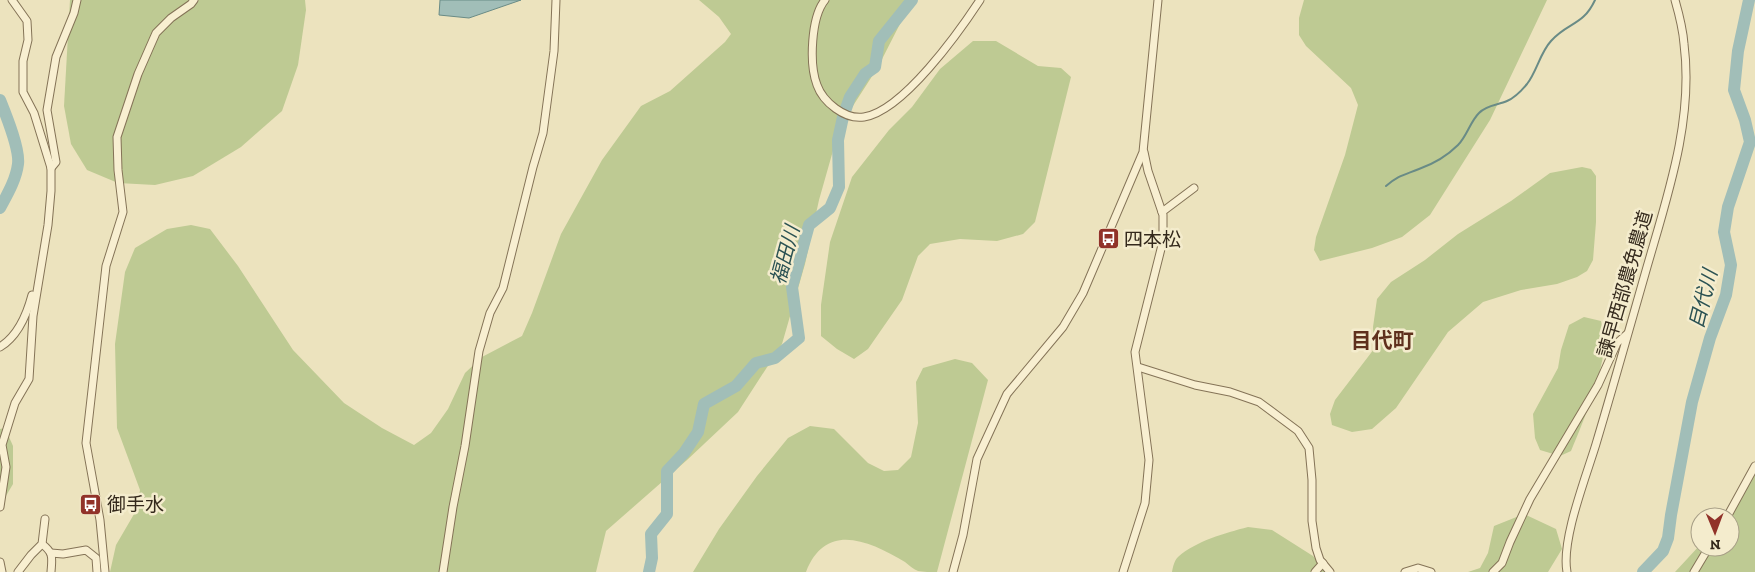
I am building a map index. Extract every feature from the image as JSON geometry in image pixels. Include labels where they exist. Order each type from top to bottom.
[{"type":"street","points":[[0,507],[6,467],[2,445],[15,402],[29,379],[33,316],[52,191],[51,168],[34,113],[23,92],[23,61],[28,40],[27,21],[12,0]]},
{"type":"street","points":[[51,168],[56,162],[47,110],[56,57],[74,13],[77,0]]},
{"type":"street","points":[[105,572],[100,520],[86,443],[106,266],[123,212],[118,170],[117,137],[138,74],[156,33],[194,0]]},
{"type":"street","points":[[443,572],[479,351],[490,313],[503,288],[543,133],[554,51],[556,0]]},
{"type":"street","points":[[825,0],[821,4],[816,20],[812,44],[817,85],[823,95],[841,112],[852,116],[866,117],[887,108],[905,94],[932,64],[970,16],[980,0]]},
{"type":"street","points":[[953,572],[963,535],[977,459],[1008,394],[1063,327],[1083,293],[1143,152],[1158,0]]},
{"type":"street","name":"諫早西部農免農道","points":[[1567,572],[1566,550],[1575,514],[1679,152],[1685,106],[1686,79],[1684,44],[1675,0]]},
{"type":"street","points":[[1123,572],[1145,503],[1149,460],[1138,380],[1138,367],[1135,362],[1134,352],[1163,241],[1162,212],[1143,152]]},
{"type":"street","points":[[1162,212],[1194,188]]},
{"type":"street","points":[[0,347],[7,343],[15,334],[38,283]]},
{"type":"street","points":[[1493,572],[1502,563],[1530,499],[1598,385],[1618,343],[1628,333]]},
{"type":"street","points":[[1138,367],[1230,392],[1259,402],[1298,431],[1308,448],[1312,480],[1312,521],[1316,548],[1323,563],[1330,572]]},
{"type":"street","points":[[1732,507],[1755,466]]},
{"type":"street","points":[[18,572],[30,555],[42,544],[45,519]]},
{"type":"street","points":[[42,544],[51,553],[51,572]]},
{"type":"street","points":[[51,553],[63,554],[86,550],[96,558],[97,572]]},
{"type":"street","points":[[1694,572],[1703,557]]},
{"type":"street","points":[[0,562],[2,572]]},
{"type":"street","points":[[1316,572],[1323,563]]},
{"type":"street","points":[[1404,572],[1418,568],[1431,572]]},
{"type":"green space","points":[[70,0],[305,0],[306,10],[298,65],[282,111],[241,147],[193,176],[155,185],[118,183],[87,170],[71,144],[64,106]]},
{"type":"green space","points":[[699,0],[910,0],[878,67],[840,126],[819,200],[805,264],[782,344],[738,412],[687,460],[606,531],[596,572],[110,572],[116,545],[137,509],[140,490],[117,428],[115,344],[125,272],[135,248],[167,229],[191,225],[210,229],[238,266],[293,350],[344,403],[382,428],[414,445],[431,433],[448,409],[465,373],[482,357],[522,336],[561,234],[602,160],[641,106],[670,91],[725,42],[731,34],[719,17]]},
{"type":"green space","points":[[1304,0],[1547,0],[1490,120],[1430,215],[1402,237],[1372,248],[1320,261],[1314,250],[1316,237],[1345,155],[1358,105],[1351,88],[1306,46],[1299,35],[1299,18]]},
{"type":"green space","points":[[973,41],[996,41],[1038,66],[1061,68],[1071,77],[1035,222],[1023,234],[997,241],[960,239],[930,244],[918,256],[902,300],[868,349],[854,359],[837,349],[821,336],[821,305],[830,242],[852,177],[889,130],[912,107],[940,69]]},
{"type":"green space","points":[[1582,167],[1591,169],[1596,176],[1596,222],[1593,260],[1587,271],[1577,277],[1557,284],[1521,290],[1483,302],[1448,332],[1396,408],[1372,429],[1352,432],[1332,425],[1330,414],[1335,400],[1374,349],[1373,327],[1377,299],[1391,282],[1425,260],[1458,234],[1511,201],[1550,173]]},
{"type":"green space","points":[[1584,317],[1601,321],[1605,338],[1601,367],[1582,425],[1571,451],[1560,456],[1540,450],[1535,438],[1533,414],[1558,368],[1561,350],[1569,325]]},
{"type":"green space","points":[[955,359],[972,363],[988,380],[937,572],[918,571],[891,554],[863,542],[850,540],[837,541],[825,546],[815,556],[806,572],[693,572],[719,529],[757,476],[788,438],[810,426],[834,429],[868,463],[884,471],[898,470],[911,457],[918,423],[916,382],[923,368]]},
{"type":"green space","points":[[5,428],[13,446],[13,484],[0,506],[0,429]]},
{"type":"green space","points":[[1755,469],[1755,572],[1675,572],[1690,556],[1740,557],[1740,507],[1735,507]]},
{"type":"green space","points":[[1524,514],[1556,529],[1562,549],[1548,572],[1468,572],[1480,568],[1488,553],[1494,526]]},
{"type":"green space","points":[[1248,527],[1272,530],[1313,556],[1327,572],[1172,572],[1177,559],[1193,546],[1220,535]]},
{"type":"water","points":[[440,0],[521,0],[469,18],[439,15]]},
{"type":"waterway","name":"福田川","points":[[649,572],[652,558],[651,534],[667,514],[667,471],[684,453],[698,432],[704,404],[736,386],[756,363],[775,358],[799,338],[792,287],[809,225],[830,208],[839,187],[838,140],[843,117],[850,97],[865,74],[875,67],[879,41],[912,0]]},
{"type":"waterway","points":[[1386,186],[1398,177],[1430,165],[1445,156],[1461,141],[1482,110],[1507,101],[1518,94],[1530,79],[1551,41],[1585,15],[1595,0]]},
{"type":"waterway","name":"目代川","points":[[1643,572],[1663,551],[1668,538],[1692,402],[1710,338],[1726,295],[1731,265],[1724,232],[1728,207],[1750,142],[1745,120],[1734,90],[1738,51],[1749,0]]},
{"type":"waterway","points":[[0,100],[12,132],[18,158],[15,176],[0,208]]},
{"type":"place","name":"四本松","points":[[1108,239]]},
{"type":"place","name":"御手水","points":[[91,504]]},
{"type":"district","name":"目代町","points":[[1382,340]]}]
